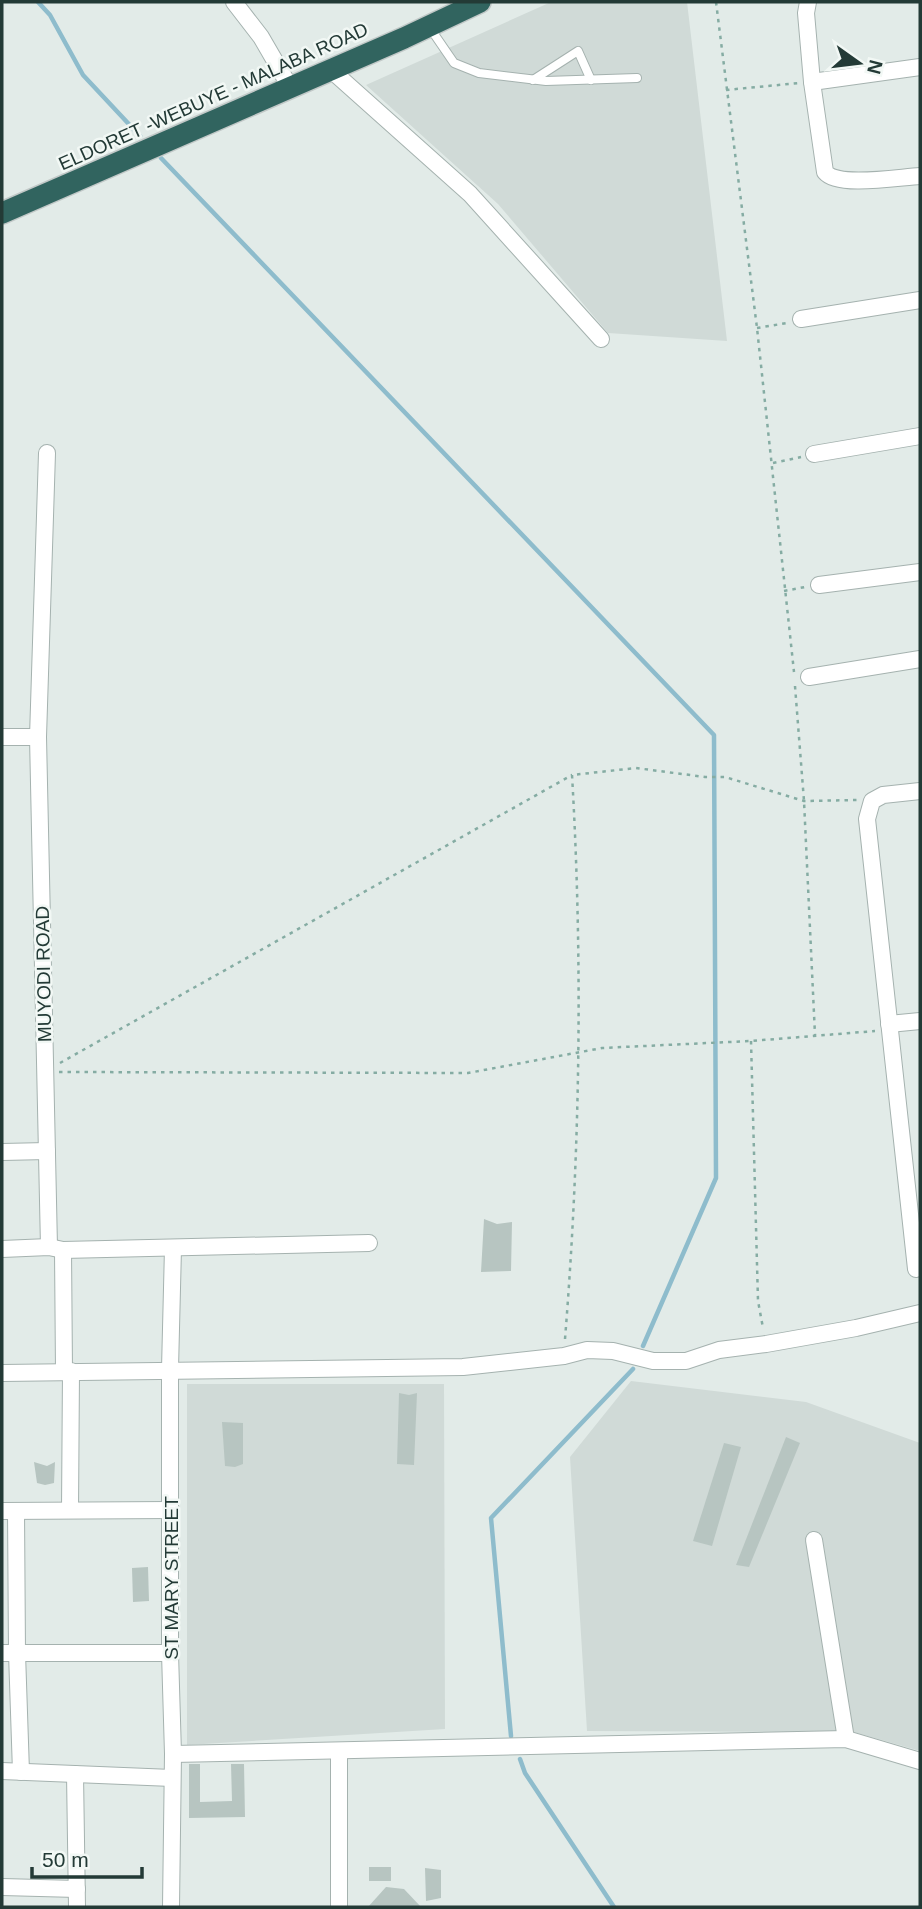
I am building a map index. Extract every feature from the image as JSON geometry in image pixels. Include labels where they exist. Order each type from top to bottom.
[{"type":"highway","name":"ELDORET -WEBUYE - MALABA ROAD","points":[[2,213],[480,2]]},
{"type":"street","points":[[234,2],[261,37],[290,87]]},
{"type":"street","points":[[808,2],[806,13],[812,82],[824,167],[829,177],[842,181],[920,176]]},
{"type":"street","points":[[812,82],[920,67]]},
{"type":"street","points":[[330,69],[470,194],[601,339]]},
{"type":"street","points":[[801,319],[920,300]]},
{"type":"street","points":[[814,454],[920,436]]},
{"type":"street","name":"MUYODI ROAD","points":[[47,453],[38,737],[45,1072],[47,1151],[68,1371],[70,1510]]},
{"type":"street","points":[[819,585],[920,572]]},
{"type":"street","points":[[809,677],[920,659]]},
{"type":"street","points":[[2,737],[38,737]]},
{"type":"street","points":[[916,1269],[867,819],[872,801],[883,794],[920,790]]},
{"type":"street","points":[[889,1027],[920,1021]]},
{"type":"street","points":[[2,1152],[47,1151]]},
{"type":"street","points":[[2,1249],[369,1244]]},
{"type":"street","name":"ST MARY STREET","points":[[171,1907],[173,1754],[170,1653],[170,1369],[173,1248]]},
{"type":"street","points":[[2,1373],[463,1367],[564,1356],[587,1350],[613,1351],[653,1361],[686,1361],[719,1350],[766,1345],[920,1313]]},
{"type":"street","points":[[21,1772],[9,1653],[9,1511],[171,1510]]},
{"type":"street","points":[[814,1540],[846,1739]]},
{"type":"street","points":[[9,1653],[170,1653]]},
{"type":"street","points":[[173,1754],[846,1739],[920,1758]]},
{"type":"street","points":[[339,1751],[339,1907]]},
{"type":"street","points":[[2,1771],[172,1778]]},
{"type":"street","points":[[75,1774],[77,1907]]},
{"type":"street","points":[[2,1887],[77,1889]]},
{"type":"lane","points":[[428,26],[454,63],[479,73],[546,82],[637,78]]},
{"type":"lane","points":[[533,80],[578,51],[592,80]]},
{"type":"path","points":[[716,2],[757,328],[799,722],[815,1035]]},
{"type":"path","points":[[726,90],[812,82]]},
{"type":"path","points":[[757,328],[801,319]]},
{"type":"path","points":[[772,463],[814,454]]},
{"type":"path","points":[[784,591],[819,585]]},
{"type":"path","points":[[45,1072],[572,775],[636,768],[725,777],[804,801],[872,801]]},
{"type":"path","points":[[564,1356],[578,1157],[580,1052],[577,861],[572,775]]},
{"type":"path","points":[[45,1072],[468,1073],[602,1048],[751,1041],[889,1027]]},
{"type":"path","points":[[751,1041],[758,1301],[766,1345]]},
{"type":"shaded area","points":[[551,2],[687,2],[727,341],[608,333],[498,204],[366,85]]},
{"type":"shaded area","points":[[631,1381],[806,1402],[920,1443],[920,1751],[854,1732],[587,1731],[570,1457]]},
{"type":"shaded area","points":[[187,1384],[444,1384],[445,1729],[187,1745]]},
{"type":"building","points":[[484,1219],[497,1224],[512,1222],[511,1271],[481,1272]]},
{"type":"building","points":[[399,1393],[417,1393],[414,1465],[397,1464]]},
{"type":"building","points":[[222,1422],[243,1423],[243,1464],[225,1466]]},
{"type":"building","points":[[786,1437],[800,1443],[749,1567],[736,1565]]},
{"type":"building","points":[[724,1443],[741,1447],[712,1546],[693,1541]]},
{"type":"building","points":[[34,1462],[47,1466],[55,1462],[54,1483],[37,1483]]},
{"type":"building","points":[[148,1567],[149,1601],[133,1602],[132,1568]]},
{"type":"building","points":[[189,1764],[200,1764],[200,1802],[232,1801],[231,1764],[244,1764],[245,1817],[189,1818]]},
{"type":"building","points":[[369,1867],[391,1867],[391,1881],[369,1881]]},
{"type":"building","points":[[425,1868],[441,1870],[441,1898],[426,1901]]},
{"type":"building","points":[[386,1887],[404,1889],[421,1907],[368,1907]]},
{"type":"waterway","points":[[38,2],[50,15],[83,75],[140,136]]},
{"type":"waterway","points":[[161,158],[714,735],[716,1178],[643,1346]]},
{"type":"waterway","points":[[511,1736],[491,1518],[633,1369]]},
{"type":"waterway","points":[[520,1759],[525,1773],[614,1907]]}]
